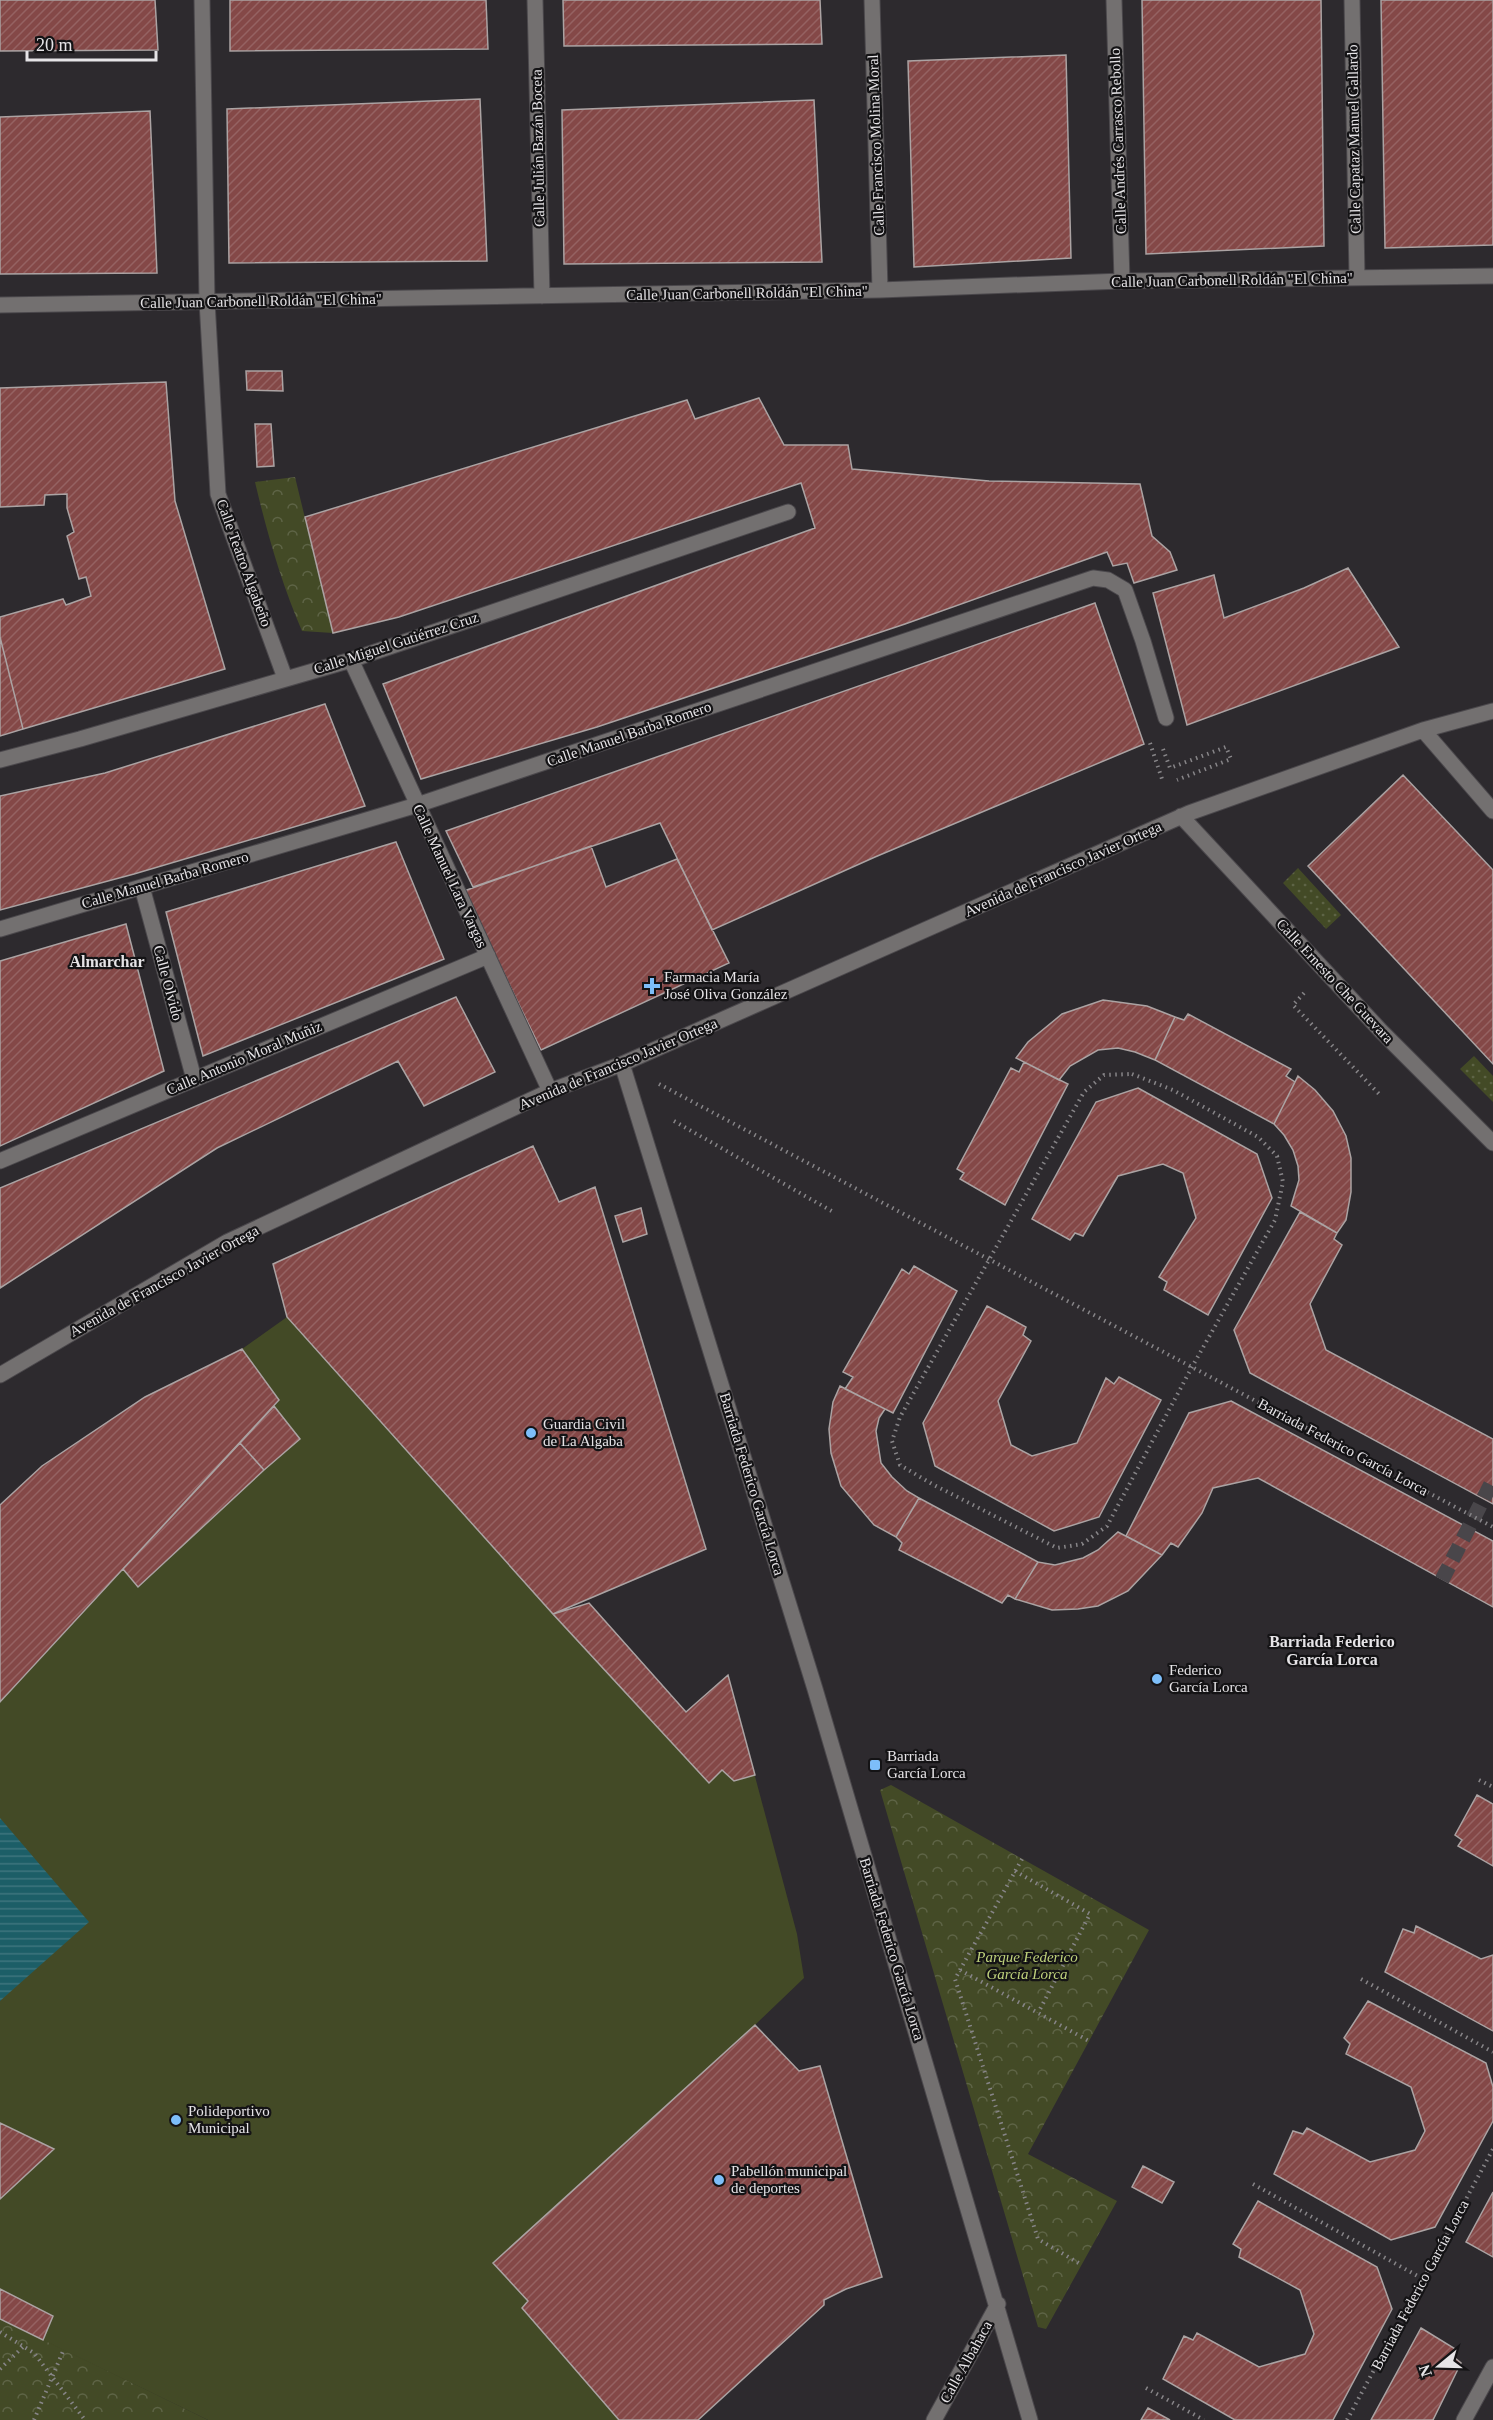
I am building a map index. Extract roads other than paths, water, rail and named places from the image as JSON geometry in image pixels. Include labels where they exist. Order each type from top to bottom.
[{"type":"street","name":"Calle Teatro Algabeño","points":[[202,0],[207,302],[218,494],[285,678]]},
{"type":"street","name":"Calle Julián Bazán Boceta","points":[[535,0],[542,296]]},
{"type":"street","name":"Calle Francisco Molina Moral","points":[[872,0],[880,290]]},
{"type":"street","name":"Calle Andrés Carrasco Rebollo","points":[[1114,0],[1122,281]]},
{"type":"street","name":"Calle Capataz Manuel Gallardo","points":[[1352,0],[1357,278]]},
{"type":"street","name":"Calle Juan Carbonell Roldán \"El China\"","points":[[0,305],[880,290],[1122,281],[1493,276]]},
{"type":"street","name":"Calle Miguel Gutiérrez Cruz","points":[[0,760],[80,740],[351,660],[788,512]]},
{"type":"street","name":"Calle Manuel Barba Romero","points":[[0,929],[417,805],[1093,578],[1108,580],[1125,590],[1166,718]]},
{"type":"street","name":"Calle Manuel Lara Vargas","points":[[351,660],[550,1091]]},
{"type":"street","name":"Avenida de Francisco Javier Ortega","points":[[0,1375],[227,1242],[550,1091],[622,1064],[1181,816],[1423,730],[1493,711]]},
{"type":"street","points":[[1423,730],[1493,811]]},
{"type":"street","name":"Calle Ernesto Che Guevara","points":[[1181,816],[1381,1031],[1493,1143]]},
{"type":"street","name":"Calle Olvido","points":[[142,887],[194,1079]]},
{"type":"street","name":"Calle Antonio Moral Muñiz","points":[[0,1161],[488,956]]},
{"type":"street","name":"Barriada Federico García Lorca","points":[[622,1064],[815,1689],[998,2304],[1030,2420]]},
{"type":"street","name":"Calle Albahaca","points":[[934,2420],[998,2304]]},
{"type":"street","points":[[1464,2420],[1493,2367]]},
{"type":"water","points":[[0,1818],[89,1922],[0,2001]]},
{"type":"tunnel","points":[[1442,1580],[1493,1480]]},
{"type":"place","name":"Farmacia María José Oliva González","points":[[652,986]]},
{"type":"place","name":"Guardia Civil de La Algaba","points":[[531,1433]]},
{"type":"place","name":"Federico García Lorca","points":[[1157,1679]]},
{"type":"place","name":"Barriada García Lorca","points":[[875,1765]]},
{"type":"place","name":"Polideportivo Municipal","points":[[176,2120]]},
{"type":"place","name":"Pabellón municipal de deportes","points":[[719,2180]]},
{"type":"district","name":"Almarchar","points":[[107,961]]},
{"type":"district","name":"Barriada Federico García Lorca","points":[[1332,1650]]},
{"type":"park label","name":"Parque Federico García Lorca","points":[[1027,1966]]}]
